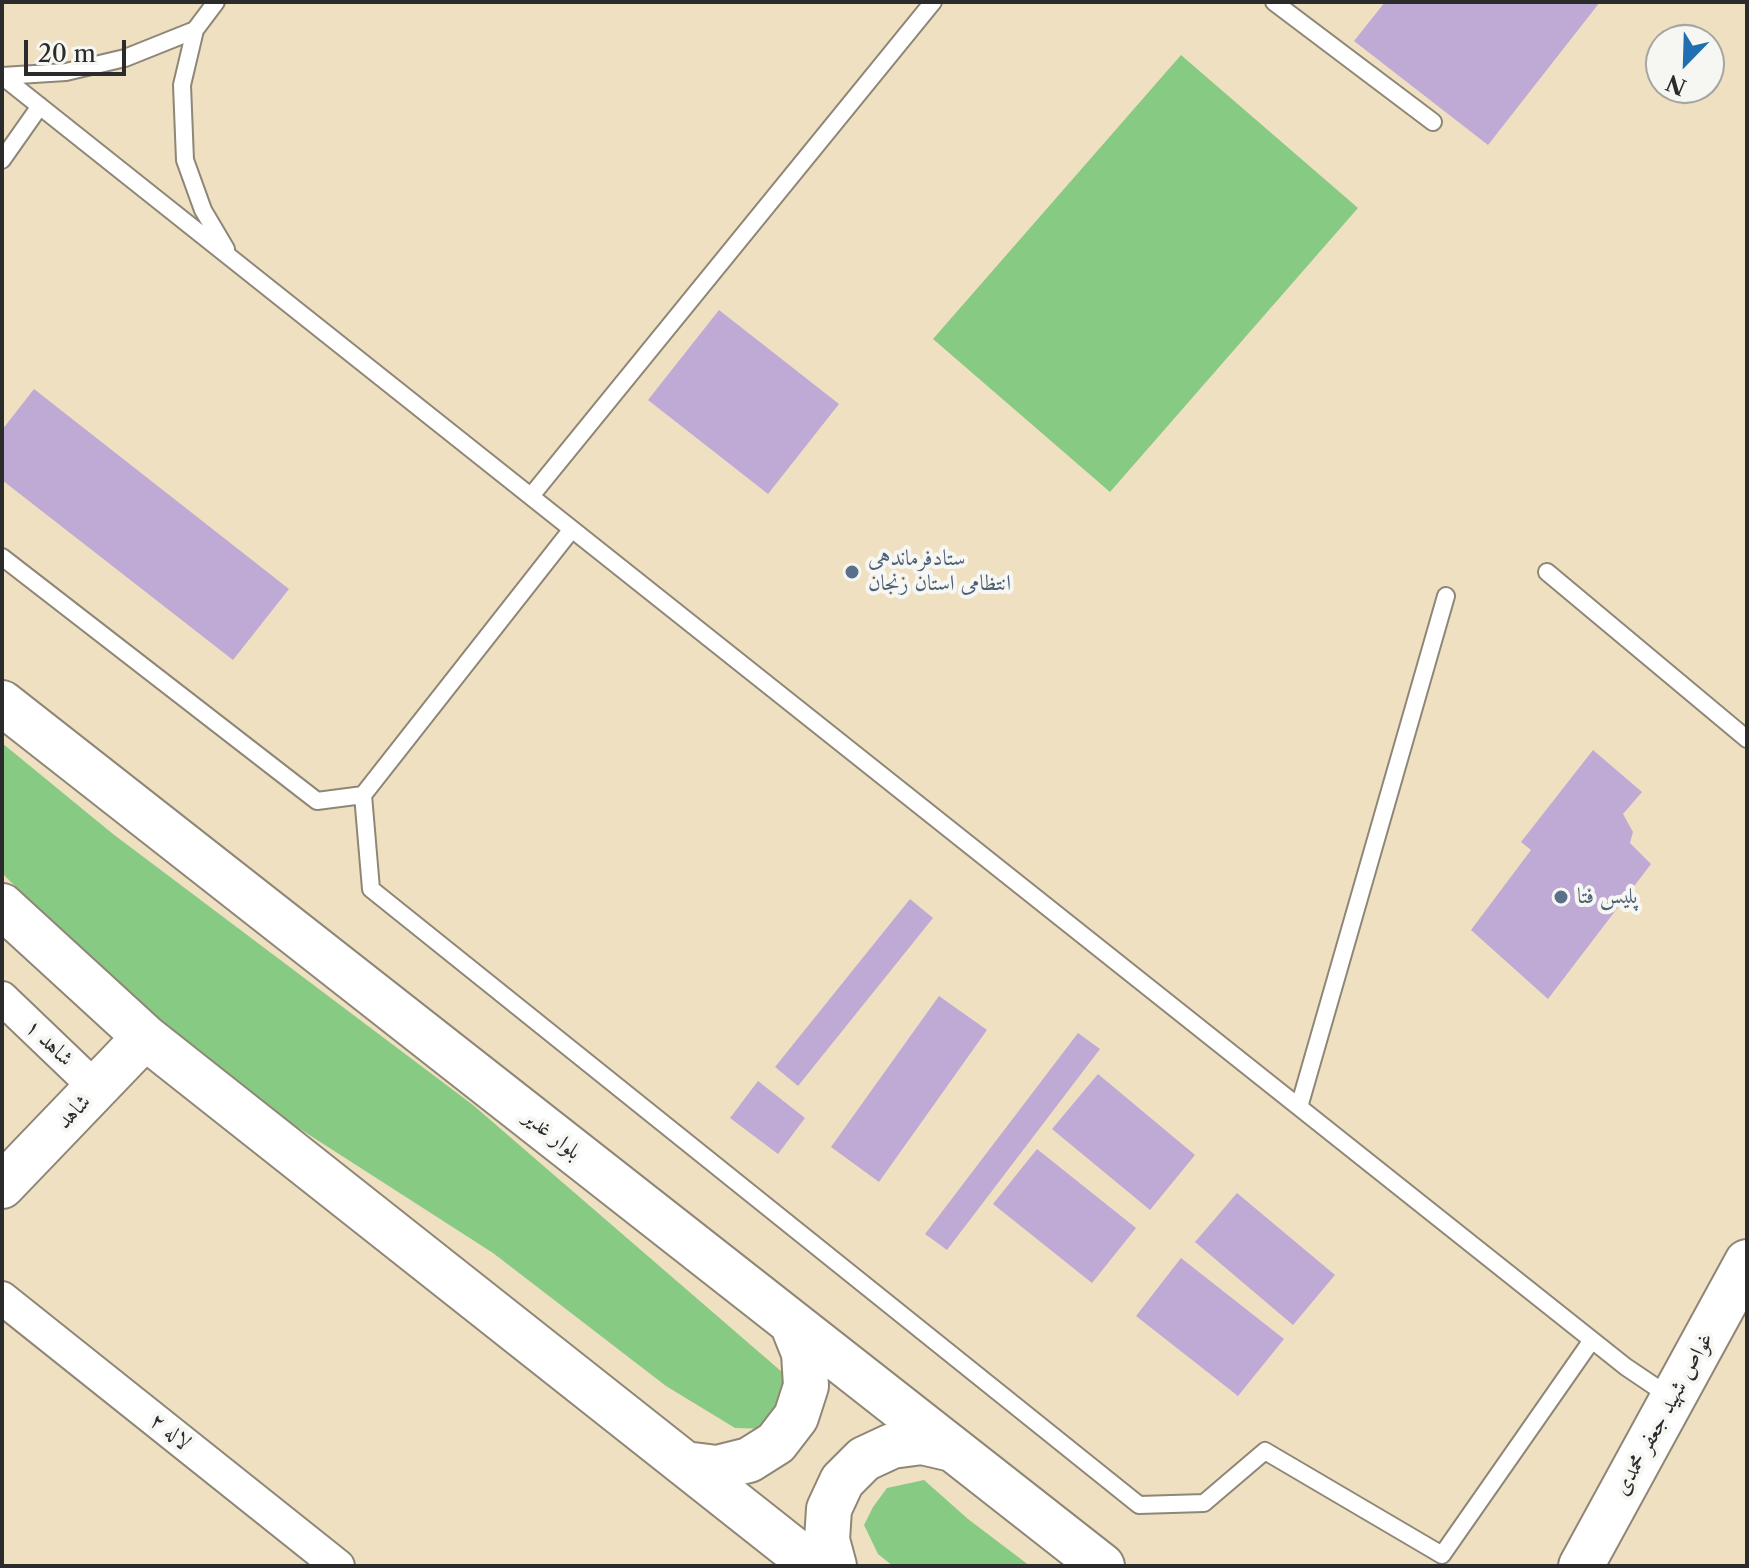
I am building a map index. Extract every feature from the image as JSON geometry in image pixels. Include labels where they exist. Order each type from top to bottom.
[{"type":"main road","name":"بلوار غدیر","points":[[2,703],[1102,1566]]},
{"type":"main road","points":[[2,906],[145,1037],[814,1566]]},
{"type":"main road","name":"شاهد","points":[[2,1186],[145,1037]]},
{"type":"main road","name":"غواص شهید جعفر محمدی","points":[[1581,1566],[1747,1262]]},
{"type":"main road","points":[[685,1464],[717,1468],[749,1460],[776,1443],[796,1417],[806,1386],[804,1353],[792,1323]]},
{"type":"main road","points":[[834,1566],[827,1540],[829,1509],[842,1481],[864,1459],[892,1446],[922,1442],[952,1449]]},
{"type":"street","name":"شاهد ۱","points":[[2,998],[96,1088]]},
{"type":"street","name":"لاله ۲","points":[[2,1298],[338,1566]]},
{"type":"lane","points":[[216,2],[195,30],[182,85],[185,160],[203,210],[232,258]]},
{"type":"lane","points":[[531,496],[933,2]]},
{"type":"lane","points":[[1274,2],[1433,122]]},
{"type":"lane","points":[[195,30],[125,58],[81,69],[2,76],[1626,1367],[1673,1398]]},
{"type":"lane","points":[[2,160],[40,106]]},
{"type":"lane","points":[[572,529],[363,795],[371,889],[1139,1505],[1204,1503],[1265,1451],[1442,1555],[1592,1340]]},
{"type":"lane","points":[[2,557],[317,801],[363,795]]},
{"type":"lane","points":[[1547,572],[1747,739]]},
{"type":"lane","points":[[1299,1107],[1446,596]]},
{"type":"green space","points":[[1181,55],[1358,208],[1110,492],[933,339]]},
{"type":"green space","points":[[2,743],[113,834],[473,1105],[782,1372],[785,1406],[767,1429],[735,1428],[666,1386],[493,1253],[216,1075],[77,949],[2,873]]},
{"type":"green space","points":[[924,1480],[968,1519],[1030,1566],[893,1566],[878,1554],[864,1525],[873,1507],[887,1488]]},
{"type":"building","points":[[1385,2],[1600,2],[1488,145],[1354,41]]},
{"type":"building","points":[[719,310],[839,404],[768,494],[648,400]]},
{"type":"building","points":[[34,389],[289,589],[233,660],[2,480],[2,430]]},
{"type":"building","name":"پلیس فتا","points":[[1593,750],[1642,792],[1623,814],[1633,832],[1630,843],[1651,864],[1548,999],[1471,930],[1531,850],[1521,842]]},
{"type":"building","points":[[910,899],[933,918],[798,1086],[775,1067]]},
{"type":"building","points":[[939,996],[987,1030],[879,1182],[831,1147]]},
{"type":"building","points":[[1078,1033],[1100,1049],[947,1250],[925,1234]]},
{"type":"building","points":[[1098,1074],[1195,1155],[1150,1210],[1052,1129]]},
{"type":"building","points":[[758,1081],[805,1118],[778,1154],[730,1118]]},
{"type":"building","points":[[1037,1149],[1136,1228],[1092,1283],[993,1204]]},
{"type":"building","points":[[1237,1193],[1335,1275],[1293,1325],[1195,1242]]},
{"type":"building","points":[[1181,1258],[1284,1339],[1238,1396],[1136,1316]]},
{"type":"place","name":"ستادفرماندهی انتظامی استان زنجان","points":[[852,572]]},
{"type":"place","name":"پلیس فتا","points":[[1561,897]]}]
